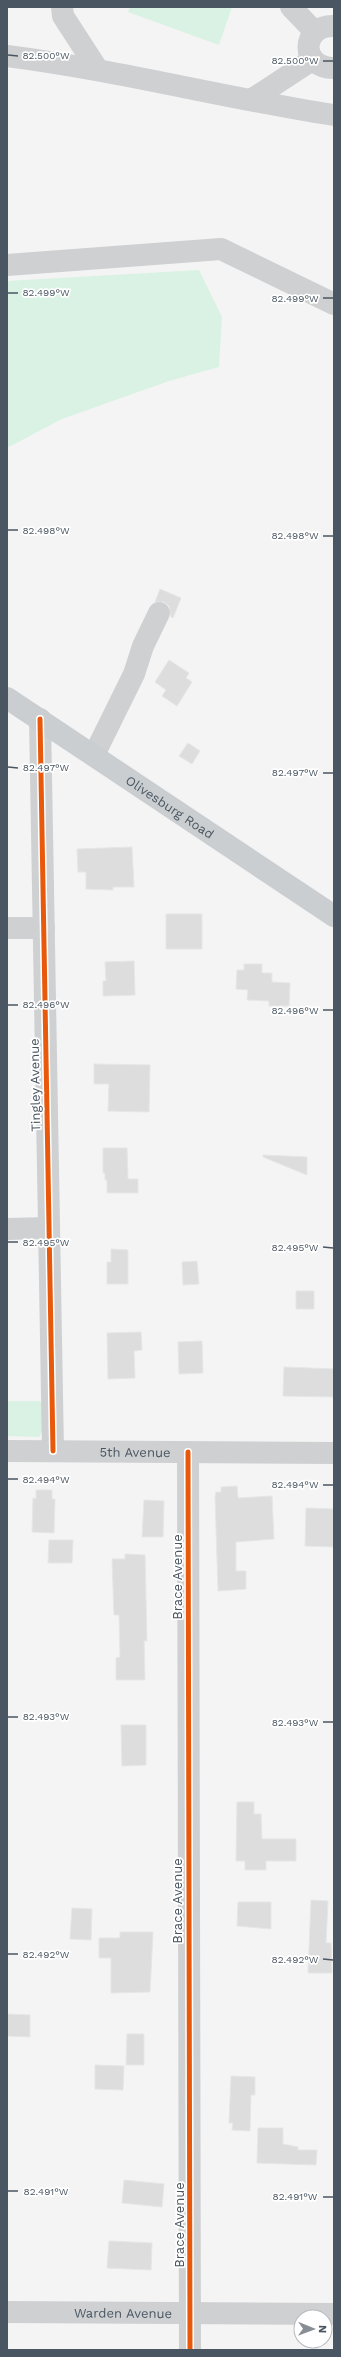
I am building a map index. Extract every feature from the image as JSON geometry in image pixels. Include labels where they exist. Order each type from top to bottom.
[{"type":"main road","name":"Olivesburg Road","points":[[7,698],[334,916]]},
{"type":"street","points":[[62,7],[63,16],[98,70]]},
{"type":"street","points":[[291,7],[324,29],[309,42],[309,52],[312,60],[324,68],[334,68]]},
{"type":"street","points":[[7,56],[98,70],[334,115]]},
{"type":"street","points":[[251,100],[312,60]]},
{"type":"street","points":[[7,265],[221,249],[334,304]]},
{"type":"street","points":[[94,755],[134,674],[143,646],[159,613]]},
{"type":"street","name":"Tingley Avenue","points":[[40,719],[53,1451]]},
{"type":"street","points":[[7,928],[44,928]]},
{"type":"street","points":[[7,1229],[49,1228]]},
{"type":"street","name":"5th Avenue","points":[[7,1451],[334,1453]]},
{"type":"street","name":"Brace Avenue","points":[[188,1452],[190,2350]]},
{"type":"street","name":"Warden Avenue","points":[[7,2312],[334,2314]]},
{"type":"green space","points":[[130,7],[232,7],[219,45],[128,12]]},
{"type":"green space","points":[[199,270],[222,317],[219,367],[169,381],[62,419],[7,448],[7,281]]},
{"type":"green space","points":[[7,1401],[40,1401],[44,1409],[44,1419],[43,1429],[39,1437],[7,1436]]},
{"type":"building","points":[[160,589],[181,598],[173,618],[171,617],[169,606],[164,602],[155,602]]},
{"type":"building","points":[[169,660],[189,673],[186,678],[192,682],[177,706],[162,696],[166,690],[155,682]]},
{"type":"building","points":[[188,743],[200,751],[192,764],[179,756]]},
{"type":"building","points":[[132,847],[134,887],[113,887],[113,890],[86,889],[86,872],[78,872],[77,849]]},
{"type":"building","points":[[166,914],[202,914],[202,949],[166,949]]},
{"type":"building","points":[[134,961],[135,995],[103,996],[103,981],[106,981],[105,962]]},
{"type":"building","points":[[244,964],[262,964],[262,973],[272,973],[272,982],[290,983],[289,1006],[269,1006],[269,1001],[247,1000],[248,990],[236,989],[237,970],[244,970]]},
{"type":"building","points":[[94,1064],[150,1065],[149,1112],[108,1111],[109,1084],[94,1084]]},
{"type":"building","points":[[103,1148],[127,1148],[128,1179],[138,1179],[138,1193],[107,1193],[107,1180],[105,1180],[105,1173],[103,1173]]},
{"type":"building","points":[[263,1155],[307,1157],[307,1175],[263,1157]]},
{"type":"building","points":[[111,1249],[128,1250],[128,1284],[107,1284],[107,1262],[111,1262]]},
{"type":"building","points":[[197,1261],[199,1284],[183,1285],[182,1262]]},
{"type":"building","points":[[296,1291],[314,1291],[314,1309],[296,1309]]},
{"type":"building","points":[[141,1332],[142,1350],[134,1351],[135,1378],[108,1379],[107,1333]]},
{"type":"building","points":[[202,1341],[203,1373],[179,1374],[178,1342]]},
{"type":"building","points":[[284,1367],[334,1369],[334,1397],[283,1396]]},
{"type":"building","points":[[237,1486],[238,1498],[272,1496],[274,1539],[236,1542],[236,1571],[246,1571],[246,1589],[218,1591],[215,1497],[216,1492],[221,1492],[221,1487]]},
{"type":"building","points":[[36,1490],[52,1490],[52,1499],[55,1499],[54,1533],[32,1532],[33,1498],[36,1499]]},
{"type":"building","points":[[144,1500],[164,1501],[163,1537],[142,1537]]},
{"type":"building","points":[[306,1508],[334,1509],[334,1547],[305,1546]]},
{"type":"building","points":[[49,1540],[73,1540],[72,1563],[48,1563]]},
{"type":"building","points":[[125,1554],[145,1555],[147,1641],[144,1641],[145,1680],[116,1680],[116,1658],[120,1657],[119,1615],[114,1615],[112,1559],[125,1559]]},
{"type":"building","points":[[121,1725],[146,1725],[146,1765],[122,1766]]},
{"type":"building","points":[[237,1802],[254,1802],[254,1814],[261,1814],[262,1839],[296,1839],[296,1861],[266,1861],[266,1870],[245,1870],[245,1861],[236,1861]]},
{"type":"building","points":[[311,1900],[328,1901],[326,1943],[331,1943],[332,1973],[308,1973]]},
{"type":"building","points":[[238,1902],[271,1902],[271,1929],[237,1926]]},
{"type":"building","points":[[72,1908],[92,1909],[91,1940],[70,1939]]},
{"type":"building","points":[[120,1932],[153,1932],[150,1992],[111,1993],[111,1958],[99,1958],[99,1938],[120,1938]]},
{"type":"building","points":[[7,2014],[30,2015],[30,2037],[7,2036]]},
{"type":"building","points":[[127,2034],[144,2034],[144,2065],[126,2065]]},
{"type":"building","points":[[95,2065],[124,2066],[123,2090],[95,2089]]},
{"type":"building","points":[[231,2076],[255,2077],[255,2095],[251,2095],[250,2131],[232,2130],[233,2123],[229,2123]]},
{"type":"building","points":[[258,2128],[283,2128],[283,2144],[298,2147],[298,2150],[317,2150],[316,2165],[257,2163]]},
{"type":"building","points":[[124,2180],[164,2184],[162,2207],[122,2203]]},
{"type":"building","points":[[109,2241],[152,2243],[151,2270],[107,2268]]},
{"type":"cycle path","points":[[40,719],[53,1451]]},
{"type":"cycle path","points":[[188,1452],[190,2350]]}]
